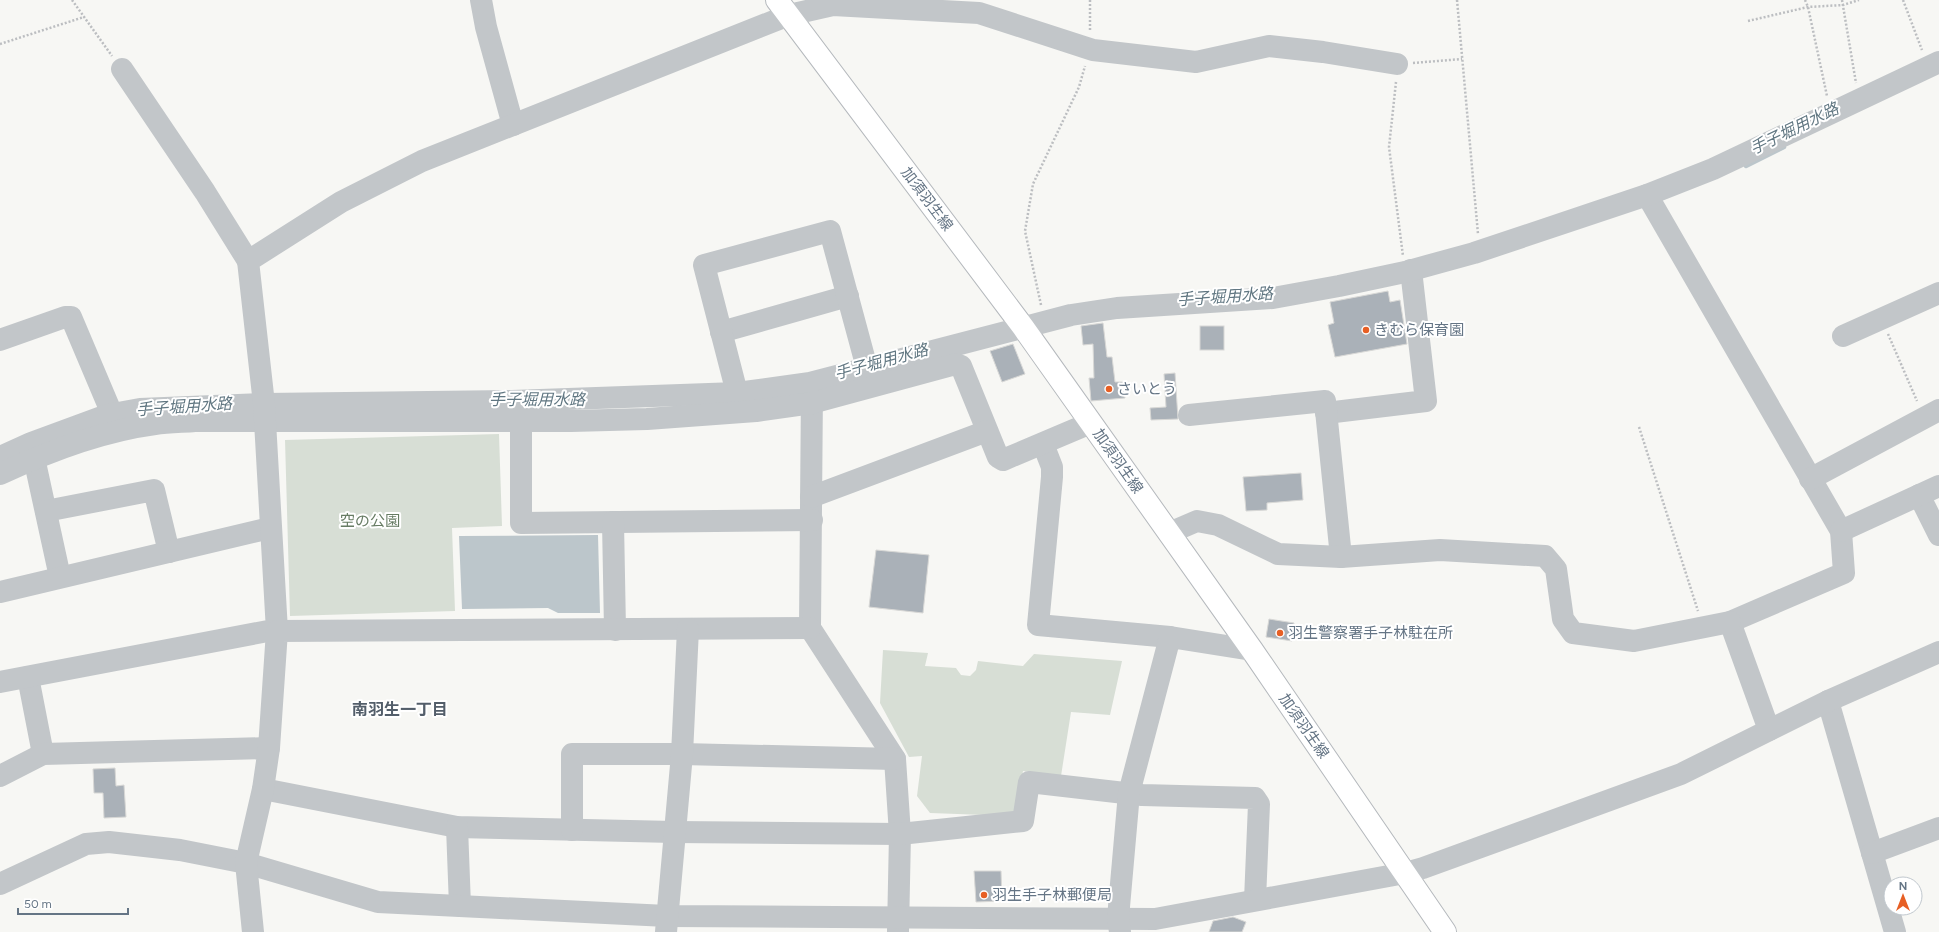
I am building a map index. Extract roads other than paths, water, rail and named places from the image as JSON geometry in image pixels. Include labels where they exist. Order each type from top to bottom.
[{"type":"main road","name":"加須羽生線","points":[[783,7],[1023,327],[1252,650],[1445,932]]},
{"type":"street","points":[[481,0],[486,28],[513,125]]},
{"type":"street","points":[[248,261],[341,202],[422,161],[513,125],[783,7],[833,5],[979,13],[1090,49],[1196,62],[1269,46],[1322,52],[1397,64]]},
{"type":"street","points":[[0,474],[33,450],[112,414],[140,409],[563,421],[647,419],[756,411],[811,393],[867,368],[1071,315],[1117,308],[1272,298],[1408,271],[1482,250],[1647,195],[1713,169],[1934,65]]},
{"type":"street","points":[[122,69],[205,192],[248,261],[264,413],[277,631],[269,748],[263,789],[246,864],[253,932]]},
{"type":"street","points":[[1169,533],[1197,521],[1218,525],[1278,554],[1341,557],[1440,550],[1545,556],[1556,569],[1563,619],[1573,632],[1634,640],[1730,622],[1844,573],[1841,531],[1647,195]]},
{"type":"street","points":[[737,393],[704,265],[830,231],[867,368]]},
{"type":"street","points":[[1326,413],[1426,401],[1408,271]]},
{"type":"street","points":[[1843,336],[1882,320],[1939,293]]},
{"type":"street","points":[[721,332],[848,296]]},
{"type":"street","points":[[0,340],[64,317],[71,317],[112,414]]},
{"type":"street","points":[[0,457],[156,423],[195,422],[264,413],[512,401],[737,393],[811,393],[956,364],[961,366],[998,457],[1003,460],[1081,427],[1089,421]]},
{"type":"street","points":[[811,393],[812,520],[810,628],[894,759],[900,834],[898,925]]},
{"type":"street","points":[[1189,415],[1325,401],[1341,557]]},
{"type":"street","points":[[1810,479],[1931,414]]},
{"type":"street","points":[[811,497],[987,431]]},
{"type":"street","points":[[521,432],[521,523],[812,520]]},
{"type":"street","points":[[1043,444],[1052,467],[1052,477],[1038,625],[1170,637],[1252,650]]},
{"type":"street","points":[[33,450],[60,577]]},
{"type":"street","points":[[1841,531],[1939,486]]},
{"type":"street","points":[[46,511],[154,490],[169,552]]},
{"type":"street","points":[[1919,495],[1939,535]]},
{"type":"street","points":[[612,522],[615,630]]},
{"type":"street","points":[[0,592],[270,528]]},
{"type":"street","points":[[1730,622],[1768,730]]},
{"type":"street","points":[[0,682],[277,631],[810,628]]},
{"type":"street","points":[[667,924],[682,754],[688,629]]},
{"type":"street","points":[[1119,925],[1129,793],[1170,637]]},
{"type":"street","points":[[0,884],[86,844],[109,842],[180,850],[246,864],[378,902],[460,906],[667,924],[1119,925],[1405,873],[1681,774],[1768,730],[1939,652]]},
{"type":"street","points":[[28,677],[43,754]]},
{"type":"street","points":[[1828,702],[1895,932]]},
{"type":"street","points":[[0,776],[43,754],[269,748]]},
{"type":"street","points":[[572,830],[572,754],[682,754],[894,759]]},
{"type":"street","points":[[263,789],[457,827],[674,832],[900,834],[1023,821],[1029,782],[1142,795],[1255,798],[1258,804],[1255,900]]},
{"type":"street","points":[[457,827],[460,906]]},
{"type":"street","points":[[1872,853],[1939,828]]},
{"type":"waterway","name":"手子堀用水路","points":[[1746,166],[1784,147]]},
{"type":"place","name":"きむら保育園","points":[[1366,330]]},
{"type":"place","name":"さいとう","points":[[1109,389]]},
{"type":"place","name":"羽生警察署手子林駐在所","points":[[1280,633]]},
{"type":"place","name":"羽生手子林郵便局","points":[[984,895]]},
{"type":"district","name":"南羽生一丁目","points":[[400,709]]},
{"type":"park label","name":"空の公園","points":[[370,521]]}]
